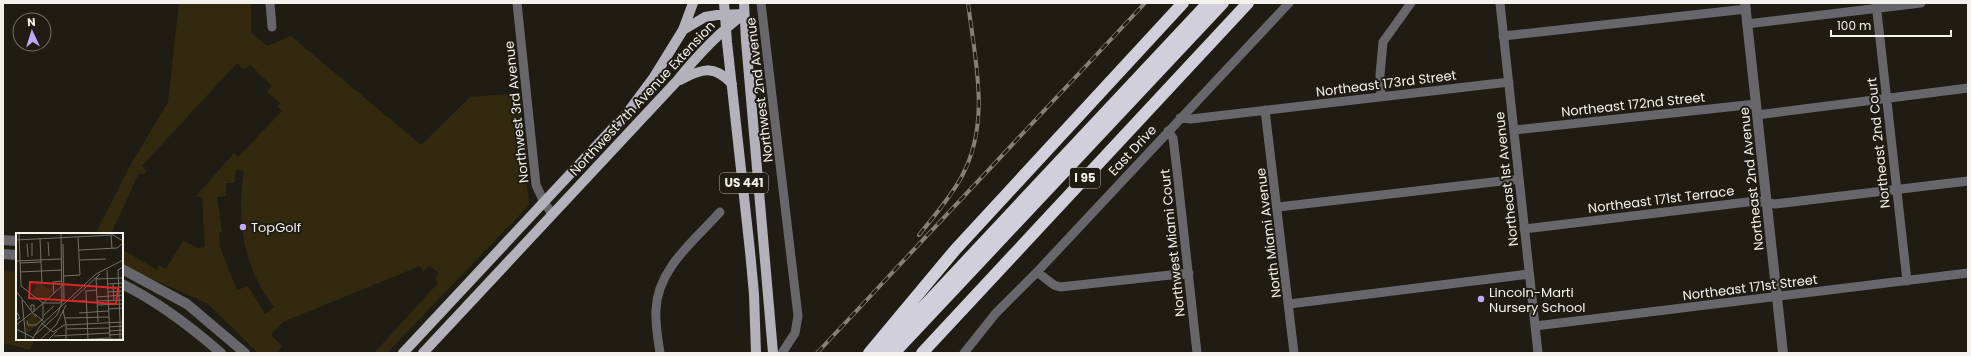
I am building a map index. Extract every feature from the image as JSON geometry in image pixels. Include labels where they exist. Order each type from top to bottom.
[{"type":"highway","points":[[874,350],[966,238],[1183,3]]},
{"type":"highway","points":[[894,353],[984,249],[1208,3]]},
{"type":"highway","points":[[861,353],[874,350],[984,249],[1223,3]]},
{"type":"highway","name":"I 95","points":[[922,353],[1248,3]]},
{"type":"main road","points":[[683,30],[693,3]]},
{"type":"main road","name":"Northwest 2nd Avenue","points":[[724,3],[726,27]]},
{"type":"main road","name":"Northwest 2nd Avenue","points":[[744,3],[744,14]]},
{"type":"main road","name":"Northwest 7th Avenue Extension","points":[[403,353],[628,112],[654,77],[683,30],[705,17],[725,14],[744,14]]},
{"type":"main road","name":"Northwest 7th Avenue Extension","points":[[423,353],[726,27],[744,14]]},
{"type":"main road","name":"US 441","points":[[744,14],[773,353]]},
{"type":"main road","name":"US 441","points":[[726,27],[751,258],[757,339],[756,353]]},
{"type":"main road","points":[[676,82],[695,72],[708,70],[720,73],[732,84]]},
{"type":"street","points":[[270,3],[272,27]]},
{"type":"street","name":"Northwest 3rd Avenue","points":[[517,3],[536,185],[544,202],[552,214]]},
{"type":"street","name":"Northwest 2nd Avenue","points":[[761,3],[798,316],[795,333],[782,353]]},
{"type":"street","name":"East Drive","points":[[964,353],[996,313],[1037,272],[1289,3]]},
{"type":"street","points":[[1381,97],[1380,75],[1383,42],[1411,3]]},
{"type":"street","name":"Northeast 1st Avenue","points":[[1500,3],[1538,353]]},
{"type":"street","points":[[1747,24],[1876,6],[1921,3]]},
{"type":"street","points":[[1503,36],[1745,6]]},
{"type":"street","name":"Northeast 2nd Avenue","points":[[1745,6],[1783,353]]},
{"type":"street","name":"Northeast 2nd Court","points":[[1876,6],[1907,281]]},
{"type":"street","name":"Northeast 173rd Street","points":[[1180,118],[1191,119],[1509,82]]},
{"type":"street","points":[[1757,115],[1968,88]]},
{"type":"street","name":"Northeast 172nd Street","points":[[1514,130],[1756,104]]},
{"type":"street","name":"North Miami Avenue","points":[[1266,110],[1294,353]]},
{"type":"street","name":"Northwest Miami Court","points":[[1168,131],[1173,138],[1197,353]]},
{"type":"street","points":[[1278,207],[1519,179]]},
{"type":"street","name":"Northeast 171st Terrace","points":[[1524,229],[1756,201],[1775,204],[1968,181]]},
{"type":"street","points":[[660,353],[656,310],[658,292],[668,269],[720,212]]},
{"type":"street","points":[[3,240],[16,241]]},
{"type":"street","points":[[3,254],[16,255]]},
{"type":"street","points":[[123,270],[187,304],[245,353]]},
{"type":"street","points":[[1037,272],[1054,285],[1060,287],[1189,273]]},
{"type":"street","name":"Northeast 171st Street","points":[[1535,326],[1968,273]]},
{"type":"street","points":[[1289,304],[1529,274]]},
{"type":"street","points":[[123,285],[158,303],[192,327],[221,353]]},
{"type":"shaded area","points":[[179,3],[251,3],[251,33],[267,46],[291,36],[421,145],[470,97],[518,93],[529,205],[387,353],[374,353],[438,283],[435,279],[439,273],[429,266],[423,272],[420,266],[283,322],[271,335],[282,346],[277,353],[258,353],[208,304],[123,265],[123,250],[157,270],[159,265],[166,269],[183,241],[198,248],[205,247],[202,197],[195,197],[234,153],[238,157],[282,111],[278,107],[280,103],[267,92],[272,86],[250,65],[244,70],[237,63],[142,166],[147,171],[144,175],[139,173],[111,233],[96,233],[131,164],[168,102]],"holes":[[[236,170],[244,171],[241,208],[244,242],[255,275],[263,291],[274,307],[265,314],[248,286],[237,290],[220,247],[219,233],[222,232],[217,197],[226,196],[226,183],[234,183]]]},
{"type":"shaded area","points":[[3,271],[16,272],[16,340],[35,340],[30,350],[3,343]]},
{"type":"railway","points":[[919,235],[958,184],[971,155],[976,134],[978,113],[977,69],[968,3]]},
{"type":"railway","points":[[817,353],[1145,3]]},
{"type":"place","name":"TopGolf","points":[[243,227]]},
{"type":"place","name":"Lincoln-Marti Nursery School","points":[[1481,299]]}]
